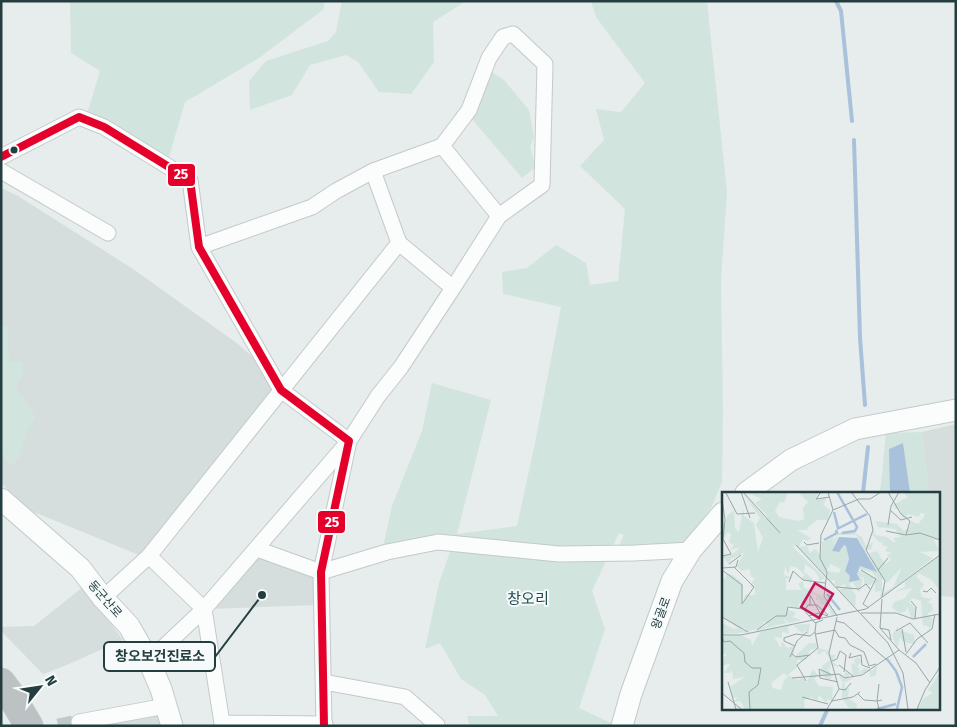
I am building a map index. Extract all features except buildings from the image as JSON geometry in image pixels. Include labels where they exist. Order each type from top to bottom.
[{"type":"highway","points":[[1,682],[29,726]]},
{"type":"main road","points":[[747,492],[791,460],[855,429],[956,410]]},
{"type":"main road","name":"동군산로","points":[[1,499],[80,568],[103,598],[129,626],[149,661],[169,716]]},
{"type":"main road","name":"왕골로","points":[[622,726],[672,580],[691,550],[722,514]]},
{"type":"street","points":[[149,661],[204,609],[350,441],[378,396],[401,368],[498,216],[542,185],[544,64],[513,34],[503,37],[489,58],[469,110],[442,146],[373,171],[336,191],[312,207],[199,247]]},
{"type":"street","points":[[1,157],[79,117],[104,127],[190,180],[199,247],[280,390],[350,441]]},
{"type":"street","points":[[442,146],[498,216]]},
{"type":"street","points":[[1,171],[108,233]]},
{"type":"street","points":[[373,171],[399,243],[453,288]]},
{"type":"street","points":[[103,598],[149,556],[399,243]]},
{"type":"street","points":[[149,556],[204,609],[222,723],[324,725],[322,572],[350,441]]},
{"type":"street","points":[[257,549],[322,572],[387,552],[438,542],[559,554],[691,550]]},
{"type":"street","points":[[324,682],[405,697],[437,725]]},
{"type":"street","points":[[79,722],[169,716]]},
{"type":"shaded area","points":[[1,188],[18,196],[133,269],[238,344],[257,361],[274,389],[139,555],[29,510],[1,483]]},
{"type":"shaded area","points":[[956,424],[956,597],[941,596],[940,492],[929,492],[922,432]]},
{"type":"shaded area","points":[[257,554],[320,574],[316,605],[210,609]]},
{"type":"shaded area","points":[[83,587],[123,640],[43,674],[1,631],[1,627],[34,626]]},
{"type":"shaded area","points":[[161,702],[166,726],[87,726]]},
{"type":"green space","points":[[70,1],[324,1],[324,9],[259,58],[185,102],[168,160],[87,114],[100,71],[71,53]]},
{"type":"green space","points":[[342,1],[466,1],[433,22],[434,62],[411,94],[379,92],[358,62],[346,55],[310,65],[292,95],[250,110],[249,81],[266,61],[328,41],[336,32]]},
{"type":"green space","points":[[591,1],[707,1],[727,192],[721,280],[722,482],[711,508],[687,542],[669,546],[617,550],[624,535],[619,533],[592,591],[605,629],[579,708],[613,724],[612,726],[470,726],[467,716],[498,716],[485,695],[461,679],[440,643],[425,649],[439,583],[456,535],[383,547],[392,506],[422,431],[432,383],[491,400],[457,534],[517,526],[561,307],[503,294],[502,272],[527,268],[556,245],[586,263],[590,285],[618,281],[625,209],[580,166],[604,140],[596,109],[621,112],[645,83],[596,17]]},
{"type":"green space","points":[[490,71],[504,80],[529,110],[534,137],[530,147],[536,167],[522,178],[472,119]]},
{"type":"green space","points":[[1,325],[8,327],[9,362],[22,362],[24,372],[16,387],[36,418],[29,427],[19,457],[11,467],[1,452]]},
{"type":"green space","points":[[922,432],[929,492],[880,492],[886,433]]},
{"type":"water","points":[[903,443],[910,492],[890,492],[889,449]]},
{"type":"waterway","points":[[836,1],[841,11],[852,121]]},
{"type":"waterway","points":[[854,140],[860,338],[865,405]]},
{"type":"waterway","points":[[863,492],[868,447]]},
{"type":"waterway","points":[[820,726],[827,710]]},
{"type":"tunnel","points":[[58,726],[79,722]]},
{"type":"transit line","name":"25","points":[[1,157],[79,117],[104,127],[190,180],[199,247],[281,390],[349,441],[321,572],[324,726]]},
{"type":"place","name":"창오보건진료소","points":[[262,595]]},
{"type":"district","name":"창오리","points":[[528,599]]}]
